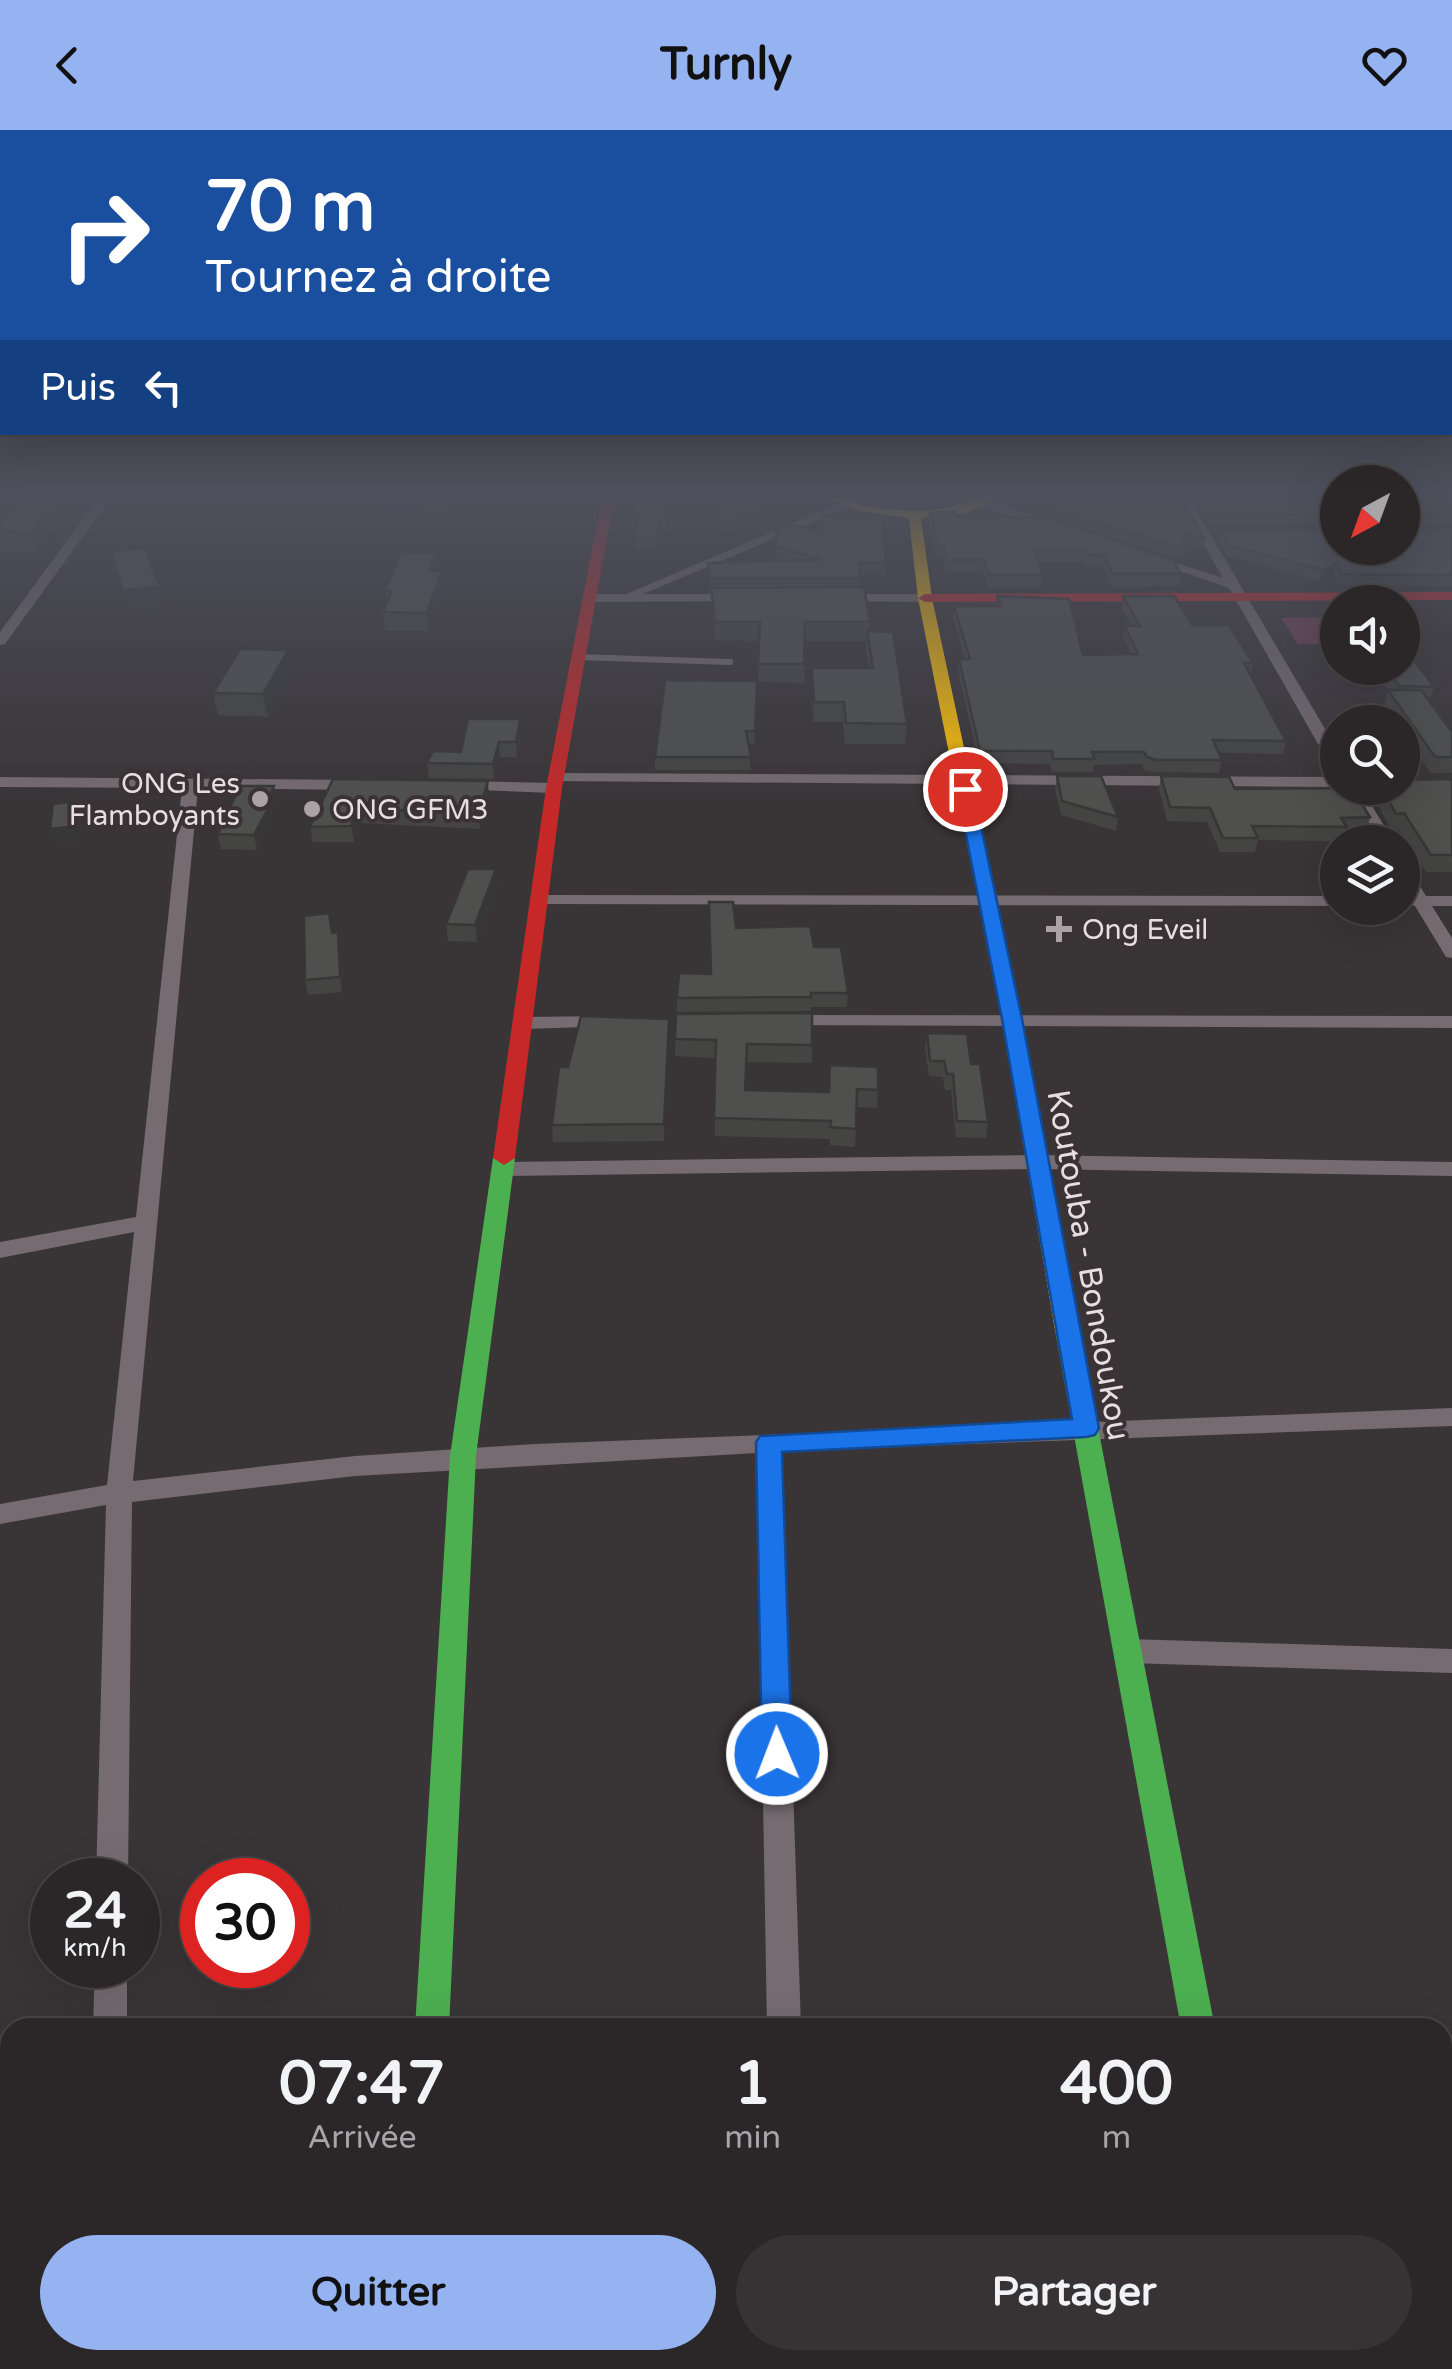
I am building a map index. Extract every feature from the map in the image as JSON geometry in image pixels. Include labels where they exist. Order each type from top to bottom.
[{"type":"main road","points":[[925,598],[951,597]]},
{"type":"main road","points":[[433,2018],[464,1456],[555,783],[590,598]]},
{"type":"main road","name":"Koutouba - Bondoukou","points":[[925,598],[1012,1019],[1035,1162],[1196,2018]]},
{"type":"street","points":[[0,641],[32,597]]},
{"type":"street","points":[[1237,597],[1320,735]]},
{"type":"street","points":[[590,598],[754,598]]},
{"type":"street","points":[[830,598],[925,598]]},
{"type":"street","points":[[439,786],[963,780],[1320,782]]},
{"type":"street","points":[[0,782],[382,785]]},
{"type":"street","points":[[112,1858],[120,1490],[191,782]]},
{"type":"street","points":[[541,900],[1320,901]]},
{"type":"street","points":[[1420,901],[1452,901]]},
{"type":"street","points":[[1420,912],[1452,952]]},
{"type":"street","points":[[758,1021],[1452,1022]]},
{"type":"street","points":[[524,1023],[622,1022]]},
{"type":"street","points":[[503,1169],[1035,1162],[1452,1169]]},
{"type":"street","points":[[0,1250],[144,1223]]},
{"type":"street","points":[[0,1514],[120,1490],[464,1456],[1086,1428],[1452,1417]]},
{"type":"street","points":[[769,1442],[784,2018]]},
{"type":"street","points":[[1129,1651],[1452,1661]]},
{"type":"street","points":[[110,2018],[111,1988]]},
{"type":"lane","points":[[579,657],[730,662]]},
{"type":"shaded area","points":[[1320,617],[1320,644],[1298,644],[1281,618]]},
{"type":"building","points":[[389,597],[433,597],[427,613],[383,612]]},
{"type":"building","points":[[712,597],[866,597],[870,622],[805,622],[804,664],[758,664],[760,622],[715,622]]},
{"type":"building","points":[[998,597],[1069,599],[1083,655],[1138,654],[1125,626],[1140,626],[1124,597],[1175,597],[1192,625],[1229,625],[1253,663],[1244,663],[1286,741],[1213,740],[1222,760],[1156,760],[1144,752],[1092,752],[1095,759],[1053,759],[1052,751],[980,751],[959,659],[970,659],[954,606],[1001,606]]},
{"type":"building","points":[[867,631],[893,632],[907,724],[846,723],[844,702],[814,702],[812,668],[873,668]]},
{"type":"building","points":[[240,649],[288,650],[263,694],[213,693]]},
{"type":"building","points":[[1420,668],[1434,687],[1399,686],[1420,685]]},
{"type":"building","points":[[665,680],[757,681],[755,731],[746,731],[751,757],[655,757]]},
{"type":"building","points":[[1388,690],[1421,690],[1452,732],[1452,757],[1435,757],[1420,736],[1420,705],[1399,705]]},
{"type":"building","points":[[468,719],[520,719],[516,742],[499,742],[493,764],[427,763],[433,751],[461,752]]},
{"type":"building","points":[[1452,774],[1452,855],[1431,855],[1420,838],[1420,825],[1412,825],[1404,813],[1396,814],[1391,805],[1420,805],[1420,780],[1451,779],[1448,775]]},
{"type":"building","points":[[1057,776],[1101,776],[1118,817],[1062,801]]},
{"type":"building","points":[[1161,776],[1229,777],[1235,789],[1320,788],[1320,805],[1363,805],[1370,817],[1341,818],[1346,825],[1252,826],[1258,838],[1223,838],[1210,808],[1170,807]]},
{"type":"building","points":[[333,779],[488,781],[478,814],[357,808],[351,826],[310,827]]},
{"type":"building","points":[[240,786],[274,786],[265,807],[269,807],[254,835],[218,834]]},
{"type":"building","points":[[79,801],[76,826],[50,829],[53,804]]},
{"type":"building","points":[[468,869],[496,869],[475,925],[446,924]]},
{"type":"building","points":[[709,902],[733,902],[736,928],[810,926],[814,947],[841,947],[848,993],[677,998],[679,973],[711,974]]},
{"type":"building","points":[[329,913],[332,933],[338,932],[340,977],[305,980],[304,916]]},
{"type":"building","points":[[812,1013],[812,1045],[747,1044],[745,1090],[829,1092],[830,1065],[878,1067],[878,1090],[857,1089],[856,1129],[830,1127],[831,1121],[714,1118],[716,1040],[675,1039],[676,1014]]},
{"type":"building","points":[[581,1016],[669,1019],[664,1124],[552,1125],[559,1067],[568,1067]]},
{"type":"building","points":[[927,1033],[967,1034],[971,1064],[980,1064],[988,1122],[957,1121],[953,1074],[947,1074],[944,1061],[930,1061]]},
{"type":"traffic: fast","points":[[433,2018],[463,1456],[504,1158]]},
{"type":"traffic: fast","points":[[1067,1330],[1196,2018]]},
{"type":"traffic: slow","points":[[925,597],[1012,1019],[1067,1330]]},
{"type":"traffic: jam","points":[[504,1158],[554,788],[590,597]]},
{"type":"traffic: jam","points":[[925,598],[1060,597]]},
{"type":"place","name":"ONG Les Flamboyants","points":[[260,799]]},
{"type":"place","name":"ONG GFM3","points":[[312,809]]},
{"type":"place","name":"Ong Eveil","points":[[1059,929]]},
{"type":"route","points":[[777,1754],[769,1442],[1086,1428],[1012,1019],[965,789]]}]
